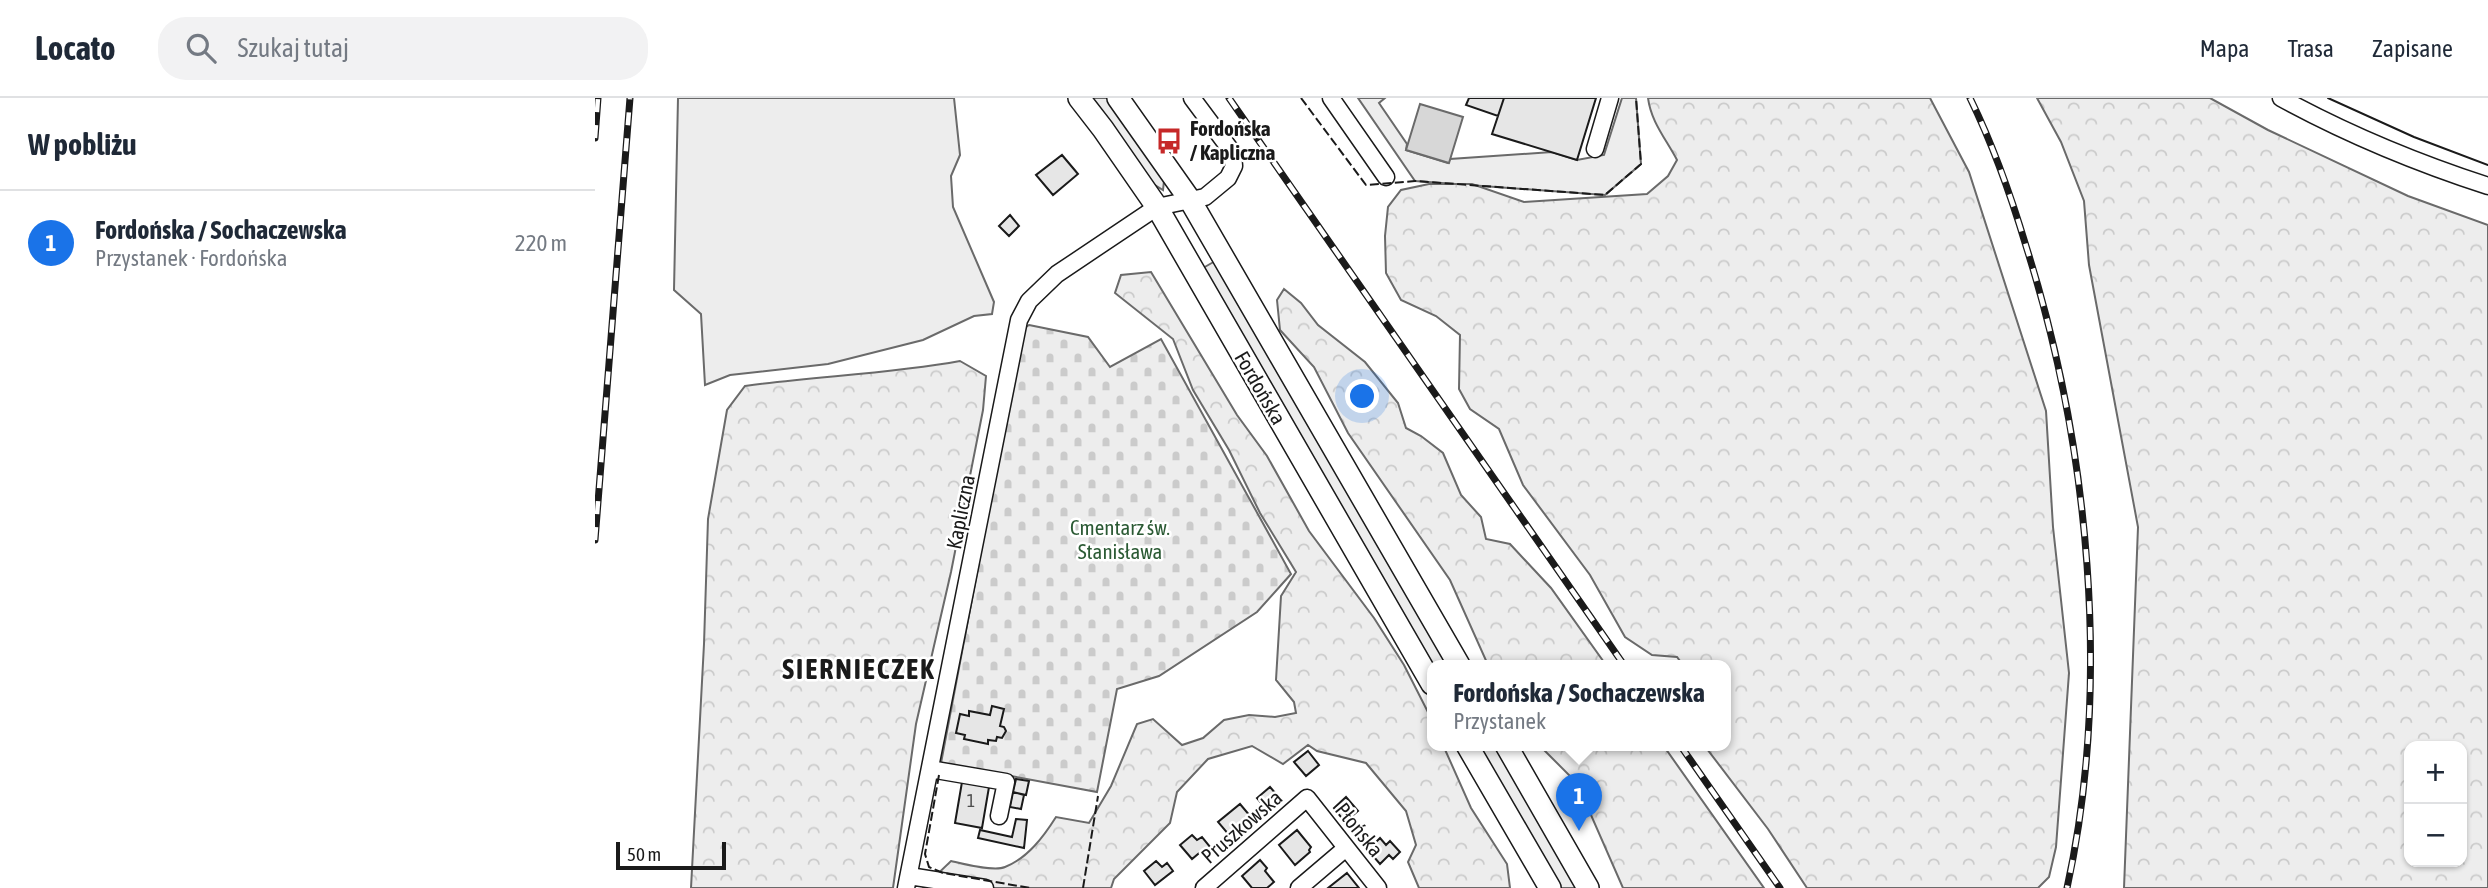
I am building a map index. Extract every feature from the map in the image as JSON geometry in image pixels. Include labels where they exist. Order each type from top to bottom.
[{"type":"main road","name":"Fordońska","points":[[1079,98],[1157,207],[1427,675]]},
{"type":"main road","name":"Fordońska","points":[[1118,98],[1190,201],[1456,660]]},
{"type":"main road","points":[[1470,751],[1550,888]]},
{"type":"main road","points":[[1509,751],[1588,888]]},
{"type":"street","points":[[1157,207],[1205,197],[1228,178],[1233,170],[1234,160],[1229,146],[1192,98]]},
{"type":"street","points":[[1331,98],[1386,177]]},
{"type":"street","points":[[1594,149],[1610,98]]},
{"type":"street","points":[[2281,98],[2402,155],[2488,186]]},
{"type":"street","name":"Kapliczna","points":[[907,882],[945,704],[1019,320],[1029,301],[1043,285],[1157,207]]},
{"type":"street","points":[[930,769],[1006,782],[999,816]]},
{"type":"street","name":"Płońska","points":[[1307,799],[1378,888]]},
{"type":"street","name":"Pruszkowska","points":[[1204,888],[1307,799]]},
{"type":"street","points":[[1299,888],[1346,848]]},
{"type":"street","points":[[907,882],[985,888]]},
{"type":"shaded area","points":[[678,98],[954,98],[960,155],[951,176],[953,207],[994,302],[992,314],[974,316],[923,340],[828,364],[730,375],[705,385],[701,314],[674,290]]},
{"type":"shaded area","points":[[1090,98],[1109,98],[1164,181],[1163,190],[1150,182]]},
{"type":"shaded area","points":[[1358,98],[1385,98],[1379,103],[1407,144],[1406,150],[1448,163],[1450,159],[1552,152],[1577,160],[1604,155],[1622,98],[1636,98],[1641,164],[1605,195],[1415,181]]},
{"type":"shaded area","points":[[1420,104],[1463,117],[1449,163],[1406,150]]},
{"type":"shaded area","points":[[1217,260],[1446,660],[1429,660],[1203,268]]},
{"type":"shaded area","points":[[1480,751],[1498,751],[1577,888],[1559,888]]},
{"type":"green space","points":[[1648,98],[1930,98],[1969,172],[2046,411],[2053,527],[2069,673],[2056,847],[2049,877],[2038,888],[1807,888],[1768,829],[1709,751],[1731,751],[1731,660],[1679,660],[1677,657],[1652,655],[1625,637],[1590,575],[1523,485],[1499,429],[1470,409],[1459,389],[1460,335],[1436,316],[1401,300],[1386,273],[1385,236],[1388,207],[1401,190],[1429,184],[1472,184],[1524,202],[1647,194],[1668,176],[1677,160]]},
{"type":"green space","points":[[2037,98],[2210,98],[2268,130],[2408,196],[2488,225],[2488,888],[2124,888],[2138,527],[2089,265],[2084,201],[2061,142]]},
{"type":"green space","points":[[1151,272],[1237,415],[1267,456],[1309,531],[1374,618],[1404,665],[1427,710],[1427,751],[1446,751],[1471,808],[1507,864],[1510,888],[1419,888],[1408,862],[1416,845],[1406,811],[1366,763],[1317,751],[1308,745],[1283,764],[1252,746],[1208,759],[1177,792],[1170,823],[1114,879],[1111,888],[923,888],[951,861],[994,869],[1013,863],[1035,846],[1056,817],[1089,823],[1111,786],[1137,724],[1153,719],[1182,745],[1203,738],[1224,720],[1249,715],[1275,717],[1296,713],[1294,702],[1276,680],[1281,596],[1296,572],[1260,513],[1229,450],[1193,390],[1173,339],[1115,293],[1121,275]]},
{"type":"green space","points":[[1284,289],[1301,303],[1318,325],[1365,362],[1398,403],[1406,428],[1443,453],[1461,495],[1481,517],[1486,539],[1510,544],[1551,588],[1602,660],[1486,660],[1450,580],[1348,433],[1314,367],[1280,330],[1277,300]]},
{"type":"green space","name":"Cmentarz św. Stanisława","points":[[1029,325],[1088,337],[1110,367],[1161,339],[1291,574],[1257,612],[1159,676],[1117,689],[1097,792],[941,763],[1023,329]]},
{"type":"green space","points":[[960,361],[986,376],[983,410],[951,572],[916,724],[893,888],[691,888],[708,519],[727,410],[745,386]]},
{"type":"green space","points":[[1545,751],[1667,751],[1764,888],[1623,888],[1577,783]]},
{"type":"building","points":[[1469,98],[1504,98],[1498,116],[1466,105]]},
{"type":"building","points":[[1504,98],[1596,98],[1577,160],[1492,134]]},
{"type":"building","points":[[1062,155],[1078,174],[1053,195],[1036,175]]},
{"type":"building","points":[[1010,215],[1019,226],[1009,236],[999,226]]},
{"type":"building","points":[[992,706],[1004,709],[1000,726],[1006,731],[1002,738],[997,737],[996,741],[988,740],[988,744],[964,739],[965,735],[956,733],[960,714],[969,716],[969,711],[990,715]]},
{"type":"building","points":[[1308,751],[1319,765],[1306,776],[1294,762]]},
{"type":"building","points":[[1016,779],[1029,781],[1026,795],[1013,792]]},
{"type":"building","points":[[962,782],[989,787],[982,828],[955,823]]},
{"type":"building","points":[[1270,787],[1282,801],[1269,812],[1257,798]]},
{"type":"building","points":[[1013,792],[1024,795],[1021,809],[1010,807]]},
{"type":"building","points":[[1346,797],[1358,811],[1345,822],[1334,808]]},
{"type":"building","points":[[1240,804],[1251,817],[1243,828],[1241,826],[1229,835],[1218,822]]},
{"type":"building","points":[[1016,819],[1027,820],[1024,848],[978,838],[980,830],[1012,837]]},
{"type":"building","points":[[1297,830],[1311,847],[1310,852],[1295,865],[1279,845]]},
{"type":"building","points":[[1192,835],[1197,840],[1202,837],[1211,848],[1206,852],[1204,849],[1192,859],[1180,845]]},
{"type":"building","points":[[1380,838],[1386,845],[1390,841],[1400,852],[1393,859],[1389,855],[1380,864],[1368,850]]},
{"type":"building","points":[[1260,860],[1274,882],[1267,888],[1252,888],[1242,876]]},
{"type":"building","points":[[1156,861],[1162,867],[1167,863],[1173,871],[1155,885],[1144,871]]},
{"type":"building","points":[[1347,873],[1359,888],[1328,888]]},
{"type":"tram line","points":[[2328,98],[2414,137],[2488,165]]},
{"type":"railway","points":[[595,138],[598,98]]},
{"type":"railway","points":[[595,540],[630,98]]},
{"type":"railway","points":[[1229,98],[1621,660]]},
{"type":"railway","points":[[1970,98],[2008,190],[2048,322],[2079,483],[2087,565],[2090,647],[2088,729],[2081,810],[2067,888]]},
{"type":"railway","points":[[1684,751],[1780,888]]},
{"type":"fence","points":[[1301,98],[1366,185],[1415,181],[1605,195],[1641,164],[1636,98]]},
{"type":"fence","points":[[939,775],[925,854],[929,867],[943,873],[1030,888]]},
{"type":"fence","points":[[1083,888],[1098,796]]},
{"type":"place","name":"Fordońska / Kapliczna","points":[[1169,141]]},
{"type":"place","name":"Fordońska / Sochaczewska","points":[[1579,831]]},
{"type":"district","name":"SIERNIECZEK","points":[[859,669]]}]
